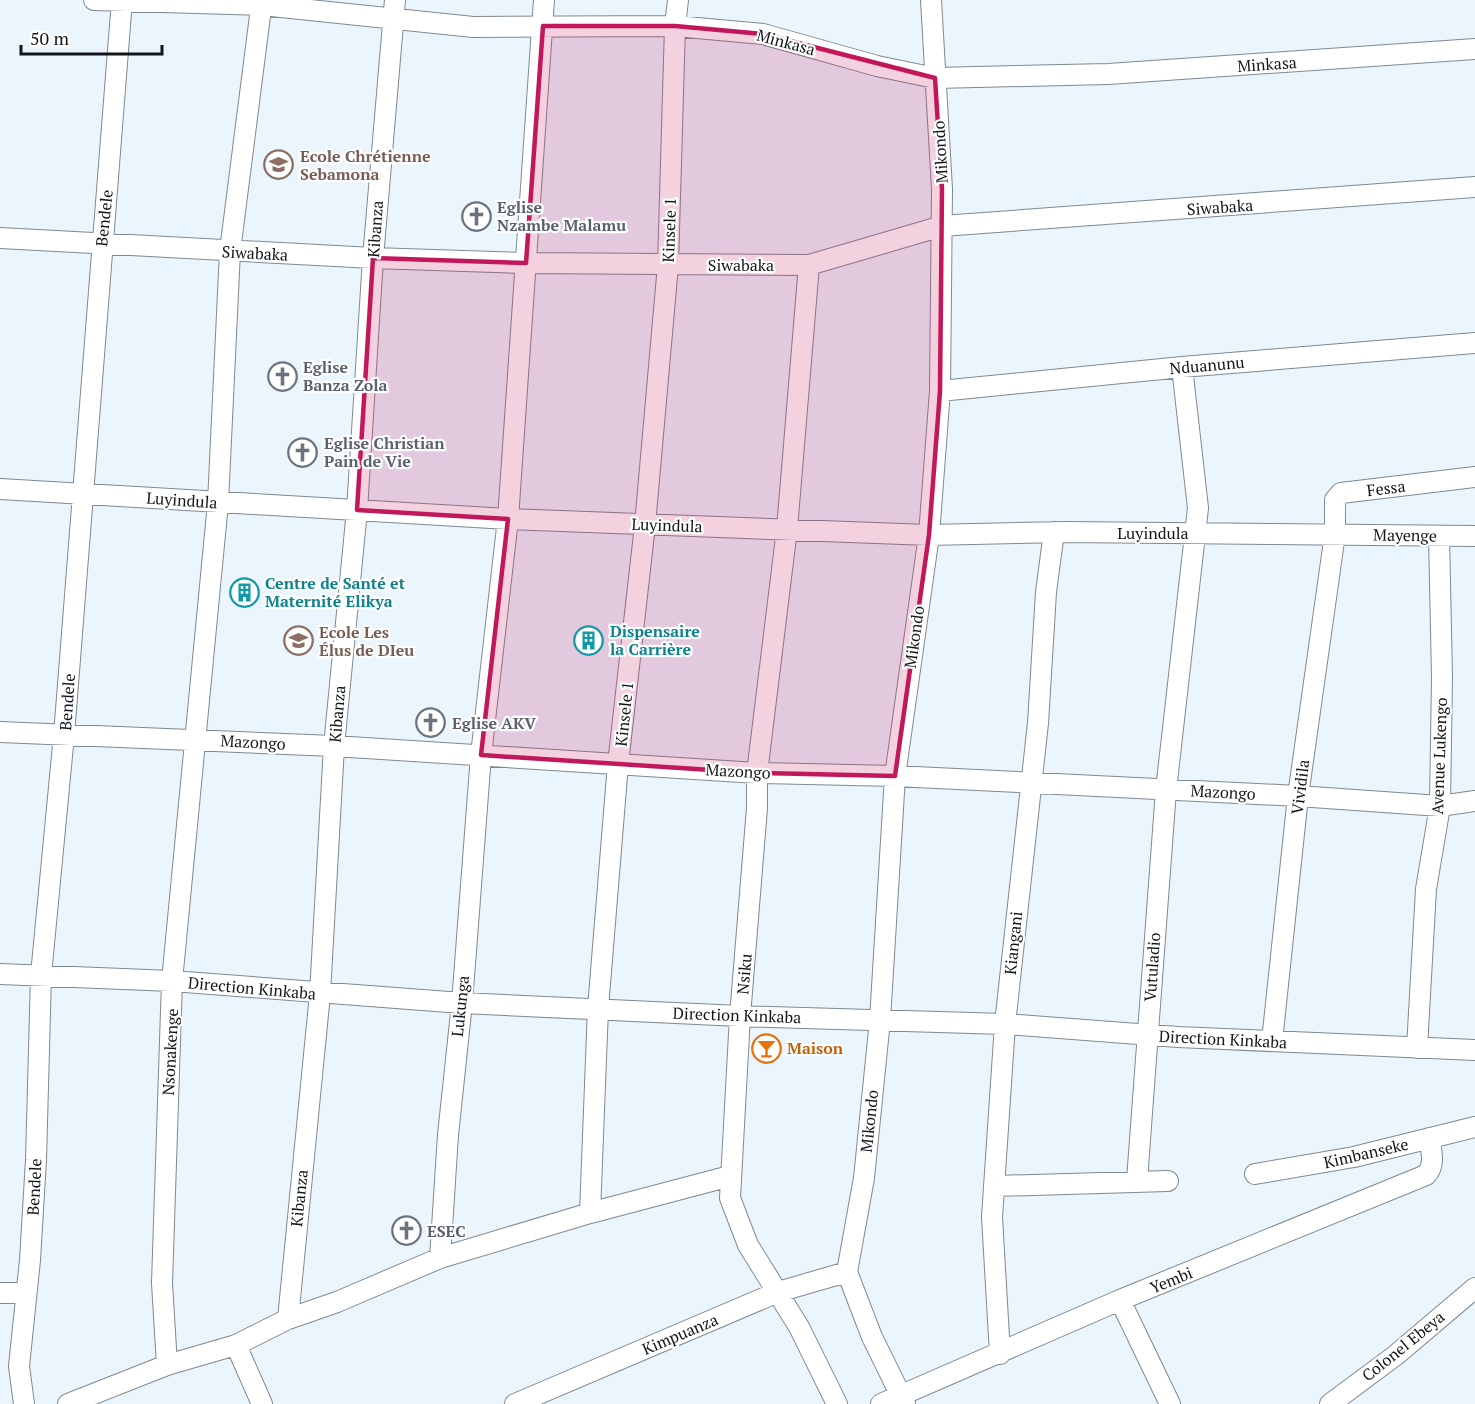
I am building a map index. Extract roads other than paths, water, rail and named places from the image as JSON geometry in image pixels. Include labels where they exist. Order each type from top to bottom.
[{"type":"street","name":"Minkasa","points":[[94,0],[262,2],[393,9],[473,27],[675,26],[763,34],[877,66],[935,78],[1108,74],[1475,49]]},
{"type":"street","name":"Lukunga","points":[[440,1258],[448,1123],[462,1004],[481,755],[508,519],[544,0]]},
{"type":"street","name":"Kinsele 1","points":[[590,1213],[598,1008],[618,764],[645,525],[668,265],[675,26],[678,0]]},
{"type":"street","name":"Mikondo","points":[[847,1272],[864,1178],[880,1020],[895,776],[929,535],[940,391],[942,226],[931,0]]},
{"type":"street","name":"Bendele","points":[[24,1404],[19,1366],[36,1160],[41,975],[64,735],[101,244],[118,83],[122,1]]},
{"type":"street","name":"Nsonakenge","points":[[167,1365],[162,1283],[172,981],[218,503],[230,251],[262,2]]},
{"type":"street","name":"Kibanza","points":[[288,1320],[320,994],[334,746],[357,510],[373,258],[393,9]]},
{"type":"street","name":"Siwabaka","points":[[0,238],[373,258],[526,263],[809,265],[942,226],[1475,187]]},
{"type":"street","name":"Nsiku","points":[[809,265],[787,530],[757,773],[758,808],[740,1016],[730,1198],[748,1245],[799,1327],[837,1404]]},
{"type":"street","name":"Nduanunu","points":[[940,391],[1182,367],[1475,343]]},
{"type":"street","name":"Vutuladio","points":[[1137,1180],[1166,789],[1198,508],[1182,367]]},
{"type":"street","name":"Fessa","points":[[1335,534],[1335,500],[1341,493],[1475,477]]},
{"type":"street","name":"Luyindula","points":[[0,489],[508,519],[929,535],[1054,532],[1335,534]]},
{"type":"street","name":"Kiangani","points":[[1000,1354],[992,1217],[1005,1024],[1038,723],[1046,592],[1054,532]]},
{"type":"street","name":"Mayenge","points":[[1335,534],[1475,536]]},
{"type":"street","name":"Vividila","points":[[1272,1041],[1298,796],[1335,534]]},
{"type":"street","name":"Avenue Lukengo","points":[[1416,1048],[1425,889],[1440,806],[1439,536]]},
{"type":"street","name":"Mazongo","points":[[0,732],[334,746],[757,773],[895,776],[1166,789],[1440,806],[1475,801]]},
{"type":"street","name":"Direction Kinkaba","points":[[0,974],[172,981],[462,1004],[1005,1024],[1146,1035],[1475,1050]]},
{"type":"street","name":"Kimbanseke","points":[[1256,1174],[1354,1157],[1475,1126]]},
{"type":"street","name":"Yembi","points":[[881,1404],[902,1399],[1120,1300],[1426,1174],[1431,1170],[1432,1162],[1429,1137]]},
{"type":"street","points":[[68,1404],[167,1365],[236,1345],[288,1320],[337,1302],[440,1258],[590,1213],[730,1176]]},
{"type":"street","points":[[995,1186],[1137,1180],[1168,1181]]},
{"type":"street","points":[[847,1272],[872,1337],[902,1399]]},
{"type":"street","name":"Kimpuanza","points":[[515,1404],[778,1292],[847,1272]]},
{"type":"street","name":"Colonel Ebeya","points":[[1330,1404],[1396,1355],[1475,1288]]},
{"type":"street","points":[[0,1293],[26,1293]]},
{"type":"street","points":[[1120,1300],[1170,1404]]},
{"type":"street","points":[[236,1345],[262,1404]]},
{"type":"place","name":"Ecole Chrétienne Sebamona","points":[[279,165]]},
{"type":"place","name":"Eglise Nzambe Malamu","points":[[476,216]]},
{"type":"place","name":"Eglise Banza Zola","points":[[282,376]]},
{"type":"place","name":"Eglise Christian Pain de Vie","points":[[303,452]]},
{"type":"place","name":"Centre de Santé et Maternité Elikya","points":[[244,592]]},
{"type":"place","name":"Dispensaire la Carrière","points":[[589,640]]},
{"type":"place","name":"Ecole Les Élus de DIeu","points":[[298,641]]},
{"type":"place","name":"Eglise AKV","points":[[431,723]]},
{"type":"place","name":"Maison","points":[[766,1048]]},
{"type":"place","name":"ESEC","points":[[406,1231]]}]
